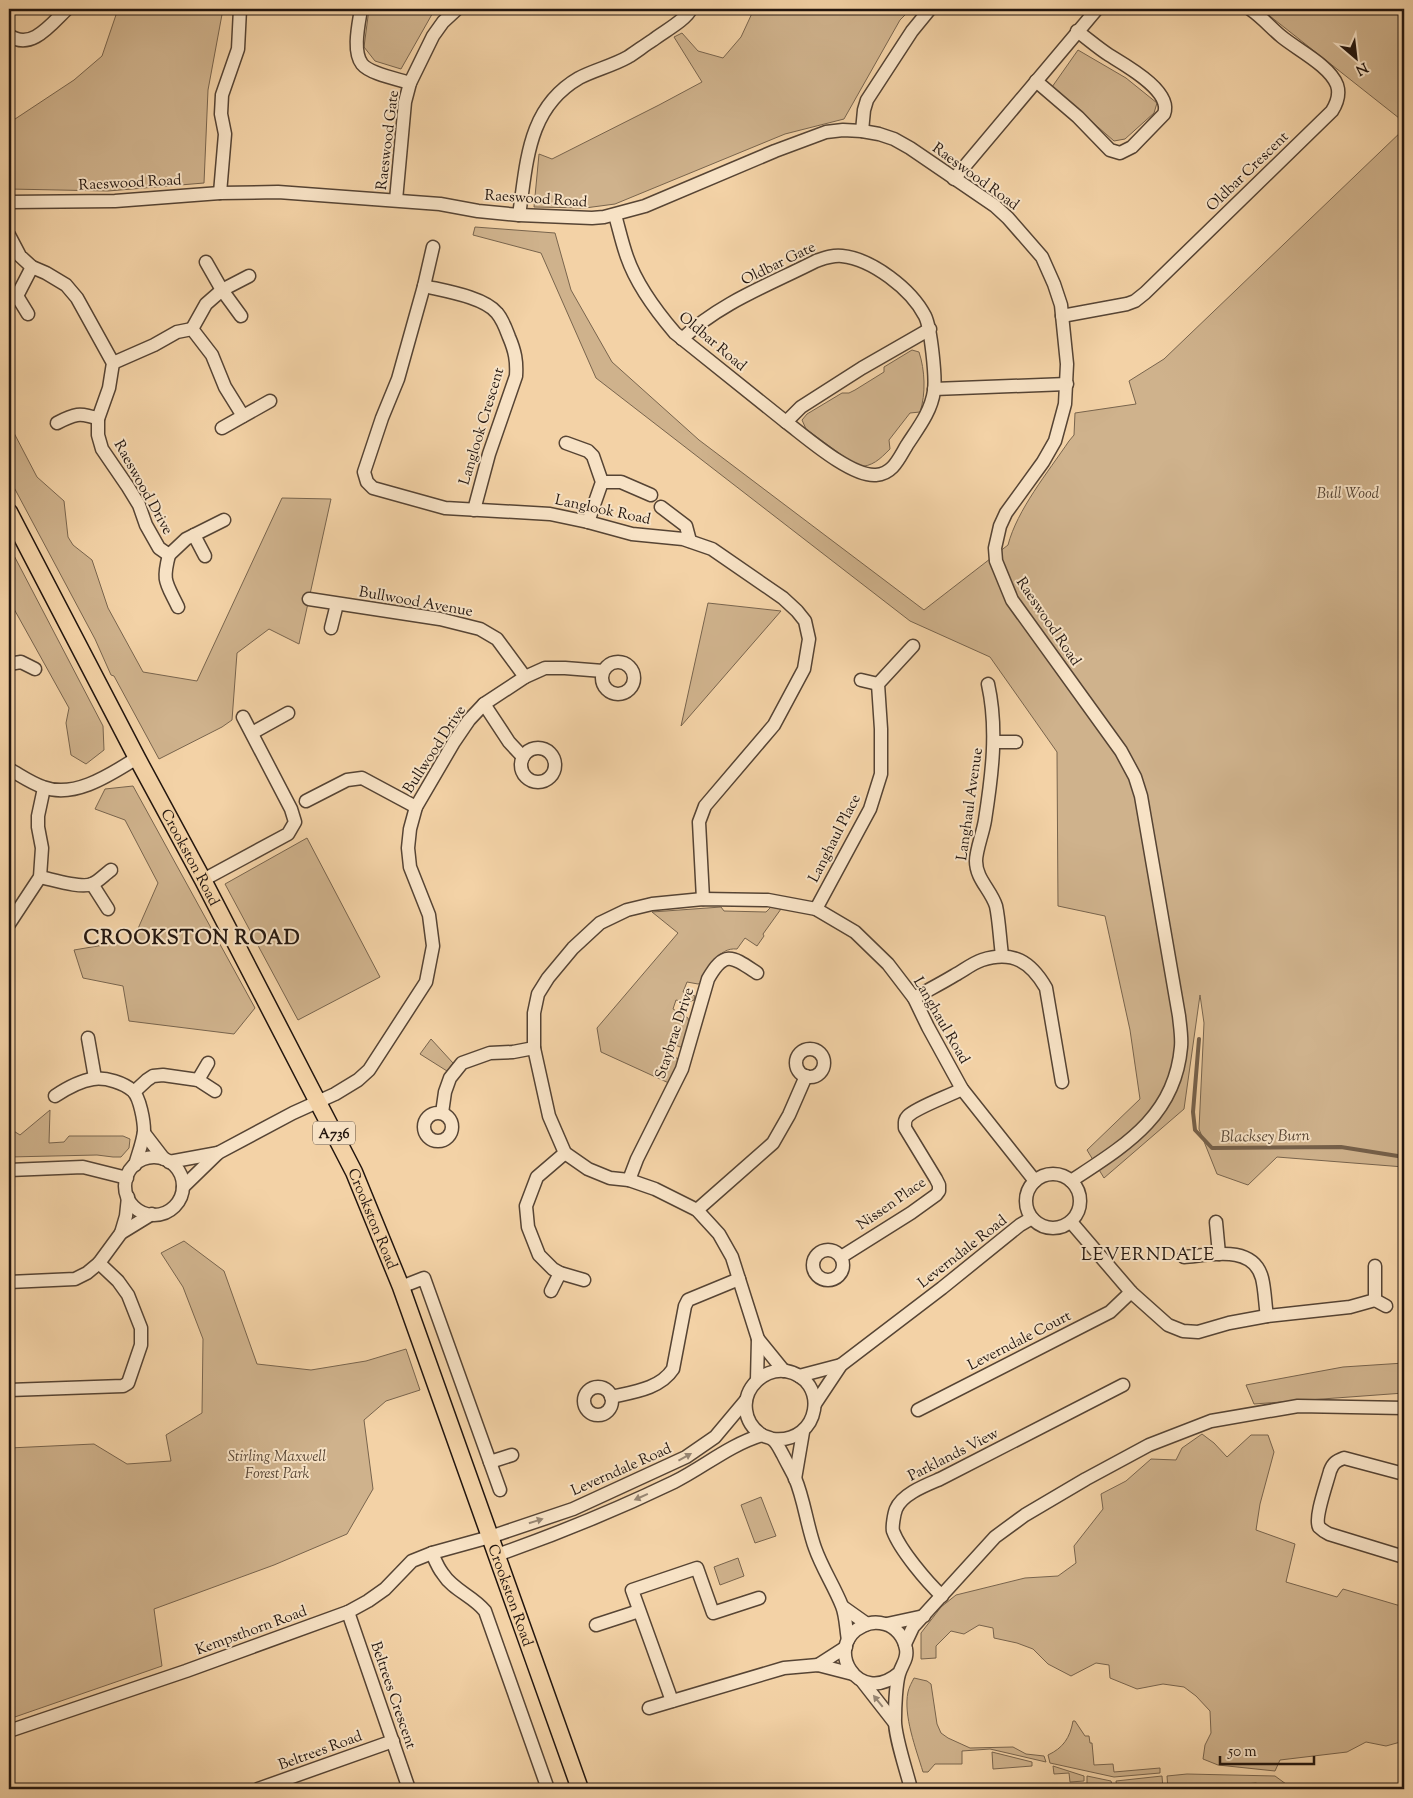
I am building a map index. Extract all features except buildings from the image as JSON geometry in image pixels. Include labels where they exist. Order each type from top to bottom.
[{"type":"main road","name":"Crookston Road","points":[[9,512],[354,1172],[401,1288],[580,1789]]},
{"type":"street","points":[[9,35],[26,41],[34,38],[49,27],[67,9]]},
{"type":"street","points":[[220,193],[225,134],[221,114],[222,95],[238,49],[240,9]]},
{"type":"street","name":"Raeswood Gate","points":[[361,9],[357,37],[358,54],[362,64],[381,74],[410,83]]},
{"type":"street","name":"Raeswood Gate","points":[[396,200],[405,102],[410,83],[433,36],[443,22],[457,9]]},
{"type":"street","points":[[519,215],[529,147],[535,128],[544,110],[557,95],[578,79],[627,57],[671,27],[689,13],[691,9]]},
{"type":"street","points":[[862,131],[867,100],[912,31],[930,9]]},
{"type":"street","points":[[954,179],[1097,9]]},
{"type":"street","name":"Oldbar Crescent","points":[[1062,316],[1127,304],[1140,297],[1332,111],[1337,103],[1337,86],[1331,75],[1250,9]]},
{"type":"street","points":[[1036,81],[1078,117],[1110,150],[1120,153],[1132,147],[1164,114],[1164,101],[1140,75],[1078,31]]},
{"type":"street","name":"Raeswood Road","points":[[9,202],[114,202],[220,193],[278,192],[440,204],[478,211],[519,215],[592,218],[615,215],[645,206],[813,136],[843,130],[862,131],[894,139],[995,206],[1042,257],[1054,284],[1061,305],[1067,384],[1064,411],[1055,441],[1000,526],[995,548],[996,561],[1012,600],[1122,751],[1135,777],[1145,816],[1179,1016],[1181,1045],[1173,1084],[1156,1114],[1142,1131],[1071,1181]]},
{"type":"street","name":"Oldbar Road","points":[[615,215],[627,258],[664,320],[682,338],[786,422],[850,469],[863,474],[877,475],[892,469],[924,419],[933,395]]},
{"type":"street","points":[[9,235],[20,256],[32,267],[65,284],[77,298],[113,363],[154,345],[177,332],[192,328],[206,304],[222,290],[249,276]]},
{"type":"street","name":"Langlook Road","points":[[433,247],[398,379],[382,418],[364,472],[367,482],[373,488],[445,508],[550,514],[632,534],[690,541],[712,549],[783,598],[805,621],[809,639],[804,669],[774,725],[704,806],[699,822],[703,899]]},
{"type":"street","name":"Oldbar Gate","points":[[682,338],[701,322],[717,312],[829,256],[858,259],[894,280],[914,300],[925,316],[930,329]]},
{"type":"street","points":[[206,262],[222,290],[241,316]]},
{"type":"street","points":[[28,314],[13,298],[32,267]]},
{"type":"street","name":"Langlook Crescent","points":[[424,286],[467,297],[486,305],[496,312],[504,324],[515,351],[517,362],[516,376],[489,454],[474,510]]},
{"type":"street","points":[[192,328],[212,355],[225,387],[243,416]]},
{"type":"street","points":[[786,422],[800,406],[876,359],[930,329],[933,395],[1067,384]]},
{"type":"street","name":"Raeswood Drive","points":[[113,363],[109,388],[98,419],[98,434],[102,449],[139,505],[146,524],[159,548],[169,555]]},
{"type":"street","points":[[222,428],[270,401]]},
{"type":"street","points":[[57,423],[72,416],[85,414],[98,419]]},
{"type":"street","points":[[566,443],[588,451],[593,456],[602,482],[588,522]]},
{"type":"street","points":[[602,482],[621,482],[651,495]]},
{"type":"street","points":[[661,507],[686,526],[690,541]]},
{"type":"street","name":"Raeswood Drive","points":[[178,607],[164,580],[164,572],[169,555],[186,539],[224,520]]},
{"type":"street","points":[[194,535],[205,556]]},
{"type":"street","name":"Bullwood Avenue","points":[[309,599],[440,620],[480,629],[497,639],[525,677]]},
{"type":"street","points":[[331,628],[337,604]]},
{"type":"street","points":[[860,680],[878,684],[913,646]]},
{"type":"street","points":[[9,664],[21,662],[35,669]]},
{"type":"street","name":"Bullwood Drive","points":[[218,1153],[335,1094],[358,1080],[369,1070],[426,982],[434,946],[429,915],[410,867],[408,848],[410,829],[416,808],[469,720],[484,704],[525,677],[545,668],[603,670]]},
{"type":"street","name":"Langhaul Place","points":[[816,909],[870,809],[881,774],[878,684]]},
{"type":"street","name":"Langhaul Avenue","points":[[988,684],[992,704],[994,742],[992,780],[976,860],[978,875],[992,896],[996,908],[1002,955]]},
{"type":"street","points":[[484,704],[509,742],[523,757]]},
{"type":"street","points":[[252,733],[288,713]]},
{"type":"street","points":[[203,880],[288,834],[295,822],[291,809],[243,718]]},
{"type":"street","name":"Langhaul Avenue","points":[[994,742],[1016,742]]},
{"type":"street","points":[[9,769],[44,788],[68,790],[83,787],[110,775],[136,758]]},
{"type":"street","points":[[306,802],[347,780],[362,778],[416,808]]},
{"type":"street","points":[[9,924],[40,877],[42,848],[38,816],[44,788]]},
{"type":"street","points":[[40,877],[66,883],[92,884],[111,870]]},
{"type":"street","points":[[92,884],[108,909]]},
{"type":"street","name":"Langhaul Road","points":[[565,1153],[549,1116],[534,1048],[534,1014],[538,994],[548,978],[573,948],[600,924],[626,910],[652,904],[703,899],[768,900],[816,909],[855,932],[888,964],[914,998],[962,1089],[1035,1181]]},
{"type":"street","points":[[914,998],[981,960],[1002,955],[1028,964],[1040,976],[1046,988],[1062,1082]]},
{"type":"street","name":"Staybrae Drive","points":[[628,1180],[682,1069],[708,979],[715,967],[726,958],[735,958],[757,973]]},
{"type":"street","points":[[88,1038],[95,1078]]},
{"type":"street","points":[[442,1113],[445,1092],[450,1078],[462,1063],[490,1052],[513,1052],[534,1048]]},
{"type":"street","points":[[198,1080],[208,1063]]},
{"type":"street","points":[[134,1092],[146,1080],[153,1076],[164,1074],[198,1080],[215,1091]]},
{"type":"street","points":[[696,1210],[773,1144],[789,1115],[806,1076]]},
{"type":"street","points":[[55,1096],[77,1083],[95,1078],[107,1079],[122,1084],[134,1092],[142,1113],[144,1133],[135,1164],[127,1178],[128,1197],[122,1233]]},
{"type":"street","name":"Nissen Place","points":[[841,1257],[936,1196],[939,1191],[939,1185],[905,1128],[904,1121],[918,1109],[962,1089]]},
{"type":"street","points":[[144,1133],[180,1172],[183,1187]]},
{"type":"street","points":[[135,1164],[150,1158],[167,1160],[218,1153]]},
{"type":"street","points":[[128,1197],[137,1209],[152,1214],[164,1213],[178,1202],[183,1187],[218,1153]]},
{"type":"street","points":[[584,1280],[553,1269],[539,1255],[528,1227],[526,1206],[537,1177],[565,1153],[595,1172],[610,1178],[628,1180],[655,1189],[696,1210],[719,1234],[732,1257],[758,1339],[757,1380]]},
{"type":"street","points":[[9,1170],[83,1167],[127,1178]]},
{"type":"street","points":[[1055,1174],[1065,1176],[1071,1181],[1078,1190],[1081,1202],[1078,1214],[1072,1222],[1061,1227],[1050,1228],[1032,1218],[1027,1206],[1027,1197],[1029,1189],[1035,1181],[1046,1175],[1055,1174]]},
{"type":"street","points":[[9,1282],[75,1279],[87,1273],[99,1263],[122,1233],[152,1214]]},
{"type":"street","name":"Leverndale Road","points":[[815,1404],[841,1364],[1032,1218]]},
{"type":"street","points":[[1072,1222],[1130,1292],[1168,1325],[1183,1331],[1198,1332],[1229,1323],[1267,1316],[1380,1303],[1375,1266]]},
{"type":"street","points":[[1216,1222],[1219,1254]]},
{"type":"street","points":[[1184,1257],[1219,1254],[1240,1255],[1255,1265],[1262,1277],[1267,1316]]},
{"type":"street","points":[[9,1390],[123,1386],[128,1383],[141,1345],[141,1328],[128,1296],[118,1281],[99,1263]]},
{"type":"street","points":[[551,1291],[560,1273]]},
{"type":"street","name":"Crookston Road","points":[[401,1288],[424,1278],[500,1490]]},
{"type":"street","points":[[611,1397],[635,1392],[668,1378],[673,1369],[685,1306],[688,1300],[739,1279]]},
{"type":"street","name":"Leverndale Court","points":[[918,1410],[1110,1312],[1130,1292]]},
{"type":"street","points":[[758,1339],[784,1371]]},
{"type":"street","name":"Leverndale Road","points":[[799,1376],[841,1364]]},
{"type":"street","points":[[795,1480],[803,1432],[812,1419],[815,1404],[810,1388],[799,1376],[784,1371],[770,1372],[757,1380],[752,1386],[746,1400],[747,1416],[755,1430],[767,1437],[795,1480],[815,1548],[842,1607],[847,1643],[845,1657],[848,1666],[894,1722]]},
{"type":"street","name":"Parklands View","points":[[942,1596],[932,1587],[911,1560],[892,1530],[896,1508],[911,1492],[940,1480],[1123,1385]]},
{"type":"street","name":"Leverndale Road","points":[[490,1537],[573,1508],[686,1457],[715,1437],[746,1400]]},
{"type":"street","points":[[905,1644],[914,1628],[924,1616],[995,1537],[1025,1515],[1086,1478],[1149,1445],[1211,1421],[1298,1406],[1404,1408]]},
{"type":"street","points":[[497,1555],[579,1525],[674,1482],[738,1444],[767,1437],[789,1439],[803,1432]]},
{"type":"street","points":[[490,1462],[512,1455]]},
{"type":"street","points":[[1404,1474],[1344,1458],[1338,1460],[1332,1464],[1318,1517],[1318,1526],[1329,1534],[1404,1557]]},
{"type":"street","name":"Kempsthorn Road","points":[[9,1730],[194,1668],[348,1612],[368,1601],[385,1588],[412,1561],[432,1553],[490,1537]]},
{"type":"street","points":[[432,1553],[443,1575],[452,1584],[478,1602],[485,1610],[548,1789]]},
{"type":"street","points":[[672,1701],[632,1590],[698,1568],[713,1613],[759,1598]]},
{"type":"street","points":[[842,1607],[867,1624]]},
{"type":"street","points":[[596,1625],[639,1611]]},
{"type":"street","name":"Beltrees Crescent","points":[[348,1612],[409,1789]]},
{"type":"street","points":[[818,1665],[847,1643],[858,1628],[867,1624],[887,1624],[924,1616]]},
{"type":"street","points":[[887,1624],[896,1630],[905,1644],[906,1658],[900,1674],[894,1722],[911,1789]]},
{"type":"street","points":[[649,1708],[784,1668],[818,1665],[872,1684],[882,1684],[900,1674]]},
{"type":"street","name":"Beltrees Road","points":[[258,1789],[393,1741]]},
{"type":"green space","points":[[118,9],[223,9],[208,90],[204,183],[108,191],[9,189],[9,123],[74,80],[102,56]]},
{"type":"green space","points":[[369,9],[435,9],[401,69],[375,61],[364,47]]},
{"type":"green space","points":[[754,9],[911,9],[900,20],[844,119],[785,134],[615,204],[585,208],[534,207],[539,154],[552,159],[702,82],[674,37],[682,33],[698,51],[723,58],[741,37]]},
{"type":"green space","points":[[1261,9],[1404,9],[1404,122]]},
{"type":"green space","points":[[1078,50],[1126,78],[1157,103],[1154,113],[1125,139],[1114,141],[1052,87]]},
{"type":"green space","name":"Bull Wood","points":[[1404,129],[1404,1167],[1277,1157],[1248,1185],[1217,1174],[1199,1129],[1204,1023],[1200,995],[1184,1109],[1104,1178],[1087,1150],[1140,1099],[1130,1030],[1105,916],[1058,906],[1057,752],[990,657],[910,621],[596,378],[541,253],[473,235],[475,227],[555,233],[571,290],[612,362],[699,440],[924,610],[1008,545],[1018,518],[1043,478],[1074,435],[1075,413],[1136,404],[1129,381],[1164,359]]},
{"type":"green space","points":[[912,350],[919,352],[924,374],[924,390],[920,412],[910,413],[889,440],[890,449],[879,459],[872,464],[858,467],[806,429],[802,420],[807,414],[842,393],[849,393],[855,390],[884,372],[884,367]]},
{"type":"green space","points":[[9,406],[13,413],[14,433],[37,477],[64,501],[68,537],[73,545],[92,560],[108,608],[143,672],[197,681],[282,498],[331,499],[299,644],[269,629],[237,653],[232,720],[222,727],[159,759],[114,676],[111,675],[95,639],[9,478]]},
{"type":"green space","points":[[9,546],[103,726],[104,750],[86,764],[71,755],[66,723],[69,708],[9,600]]},
{"type":"green space","points":[[708,603],[781,611],[681,726]]},
{"type":"green space","points":[[133,786],[255,1008],[234,1034],[129,1021],[123,986],[83,978],[74,950],[133,940],[158,883],[125,820],[95,809],[105,789]]},
{"type":"green space","points":[[307,838],[380,977],[298,1020],[225,884]]},
{"type":"green space","points":[[721,907],[724,911],[766,912],[771,907],[781,909],[757,946],[745,938],[737,949],[730,949],[719,955],[701,983],[687,982],[683,992],[695,996],[694,1000],[689,1002],[676,1000],[673,1009],[688,1018],[689,1024],[683,1046],[680,1047],[671,1043],[666,1052],[680,1060],[671,1084],[601,1052],[597,1028],[678,933],[652,912]]},
{"type":"green space","points":[[431,1039],[453,1063],[447,1071],[420,1054]]},
{"type":"green space","points":[[50,1110],[49,1143],[64,1142],[69,1136],[123,1136],[130,1139],[129,1148],[121,1157],[97,1155],[9,1157],[9,1128],[20,1135]]},
{"type":"green space","name":"Stirling Maxwell Forest Park","points":[[184,1241],[224,1271],[257,1364],[311,1370],[366,1361],[406,1349],[420,1390],[386,1401],[364,1420],[373,1489],[347,1534],[274,1565],[154,1609],[162,1666],[9,1719],[9,1448],[94,1444],[127,1464],[171,1461],[166,1435],[202,1413],[203,1339],[183,1287],[161,1253]]},
{"type":"green space","points":[[1404,1363],[1404,1393],[1254,1404],[1246,1385],[1343,1367]]},
{"type":"green space","points":[[1202,1434],[1214,1443],[1227,1457],[1251,1435],[1268,1435],[1274,1452],[1260,1504],[1256,1530],[1295,1544],[1286,1582],[1337,1597],[1343,1589],[1404,1607],[1404,1741],[1386,1746],[1366,1742],[1347,1752],[1280,1760],[1275,1771],[1218,1765],[1203,1759],[1205,1745],[1211,1733],[1210,1711],[1196,1696],[1184,1687],[1163,1684],[1137,1689],[1110,1678],[1109,1665],[1096,1663],[1071,1676],[1048,1664],[1033,1649],[994,1638],[993,1628],[979,1625],[964,1634],[951,1631],[936,1646],[936,1658],[921,1659],[921,1633],[941,1607],[956,1595],[1025,1578],[1058,1576],[1076,1563],[1074,1546],[1103,1509],[1101,1494],[1126,1481],[1151,1459],[1176,1460],[1182,1448]]},
{"type":"green space","points":[[761,1497],[776,1536],[755,1543],[741,1505]]},
{"type":"green space","points":[[738,1558],[744,1576],[720,1585],[714,1567]]},
{"type":"green space","points":[[914,1678],[931,1684],[937,1724],[941,1733],[948,1738],[970,1748],[1013,1747],[1026,1754],[1044,1756],[1046,1762],[990,1749],[962,1751],[962,1764],[935,1764],[928,1772],[923,1772],[907,1711],[908,1692]]},
{"type":"green space","points":[[1073,1721],[1075,1721],[1085,1736],[1089,1736],[1090,1743],[1092,1743],[1094,1765],[1113,1764],[1114,1772],[1160,1768],[1160,1773],[1114,1777],[1050,1763],[1048,1755],[1065,1742]]},
{"type":"green space","points":[[992,1752],[1032,1762],[1032,1766],[993,1769]]},
{"type":"green space","points":[[1053,1766],[1084,1776],[1084,1781],[1070,1782],[1069,1773],[1054,1774]]},
{"type":"green space","points":[[1187,1774],[1275,1776],[1286,1784],[1286,1789],[1266,1789],[1256,1783],[1195,1789],[1168,1789],[1167,1776]]},
{"type":"green space","points":[[1087,1776],[1111,1781],[1113,1789],[1101,1789],[1100,1786],[1087,1787]]},
{"type":"green space","points":[[1162,1776],[1163,1789],[1117,1789],[1116,1781]]},
{"type":"waterway","name":"Blacksey Burn","points":[[1199,1039],[1193,1112],[1195,1130],[1212,1148],[1341,1147],[1404,1157]]},
{"type":"district","name":"CROOKSTON ROAD","points":[[192,937]]},
{"type":"district","name":"LEVERNDALE","points":[[1148,1254]]}]
